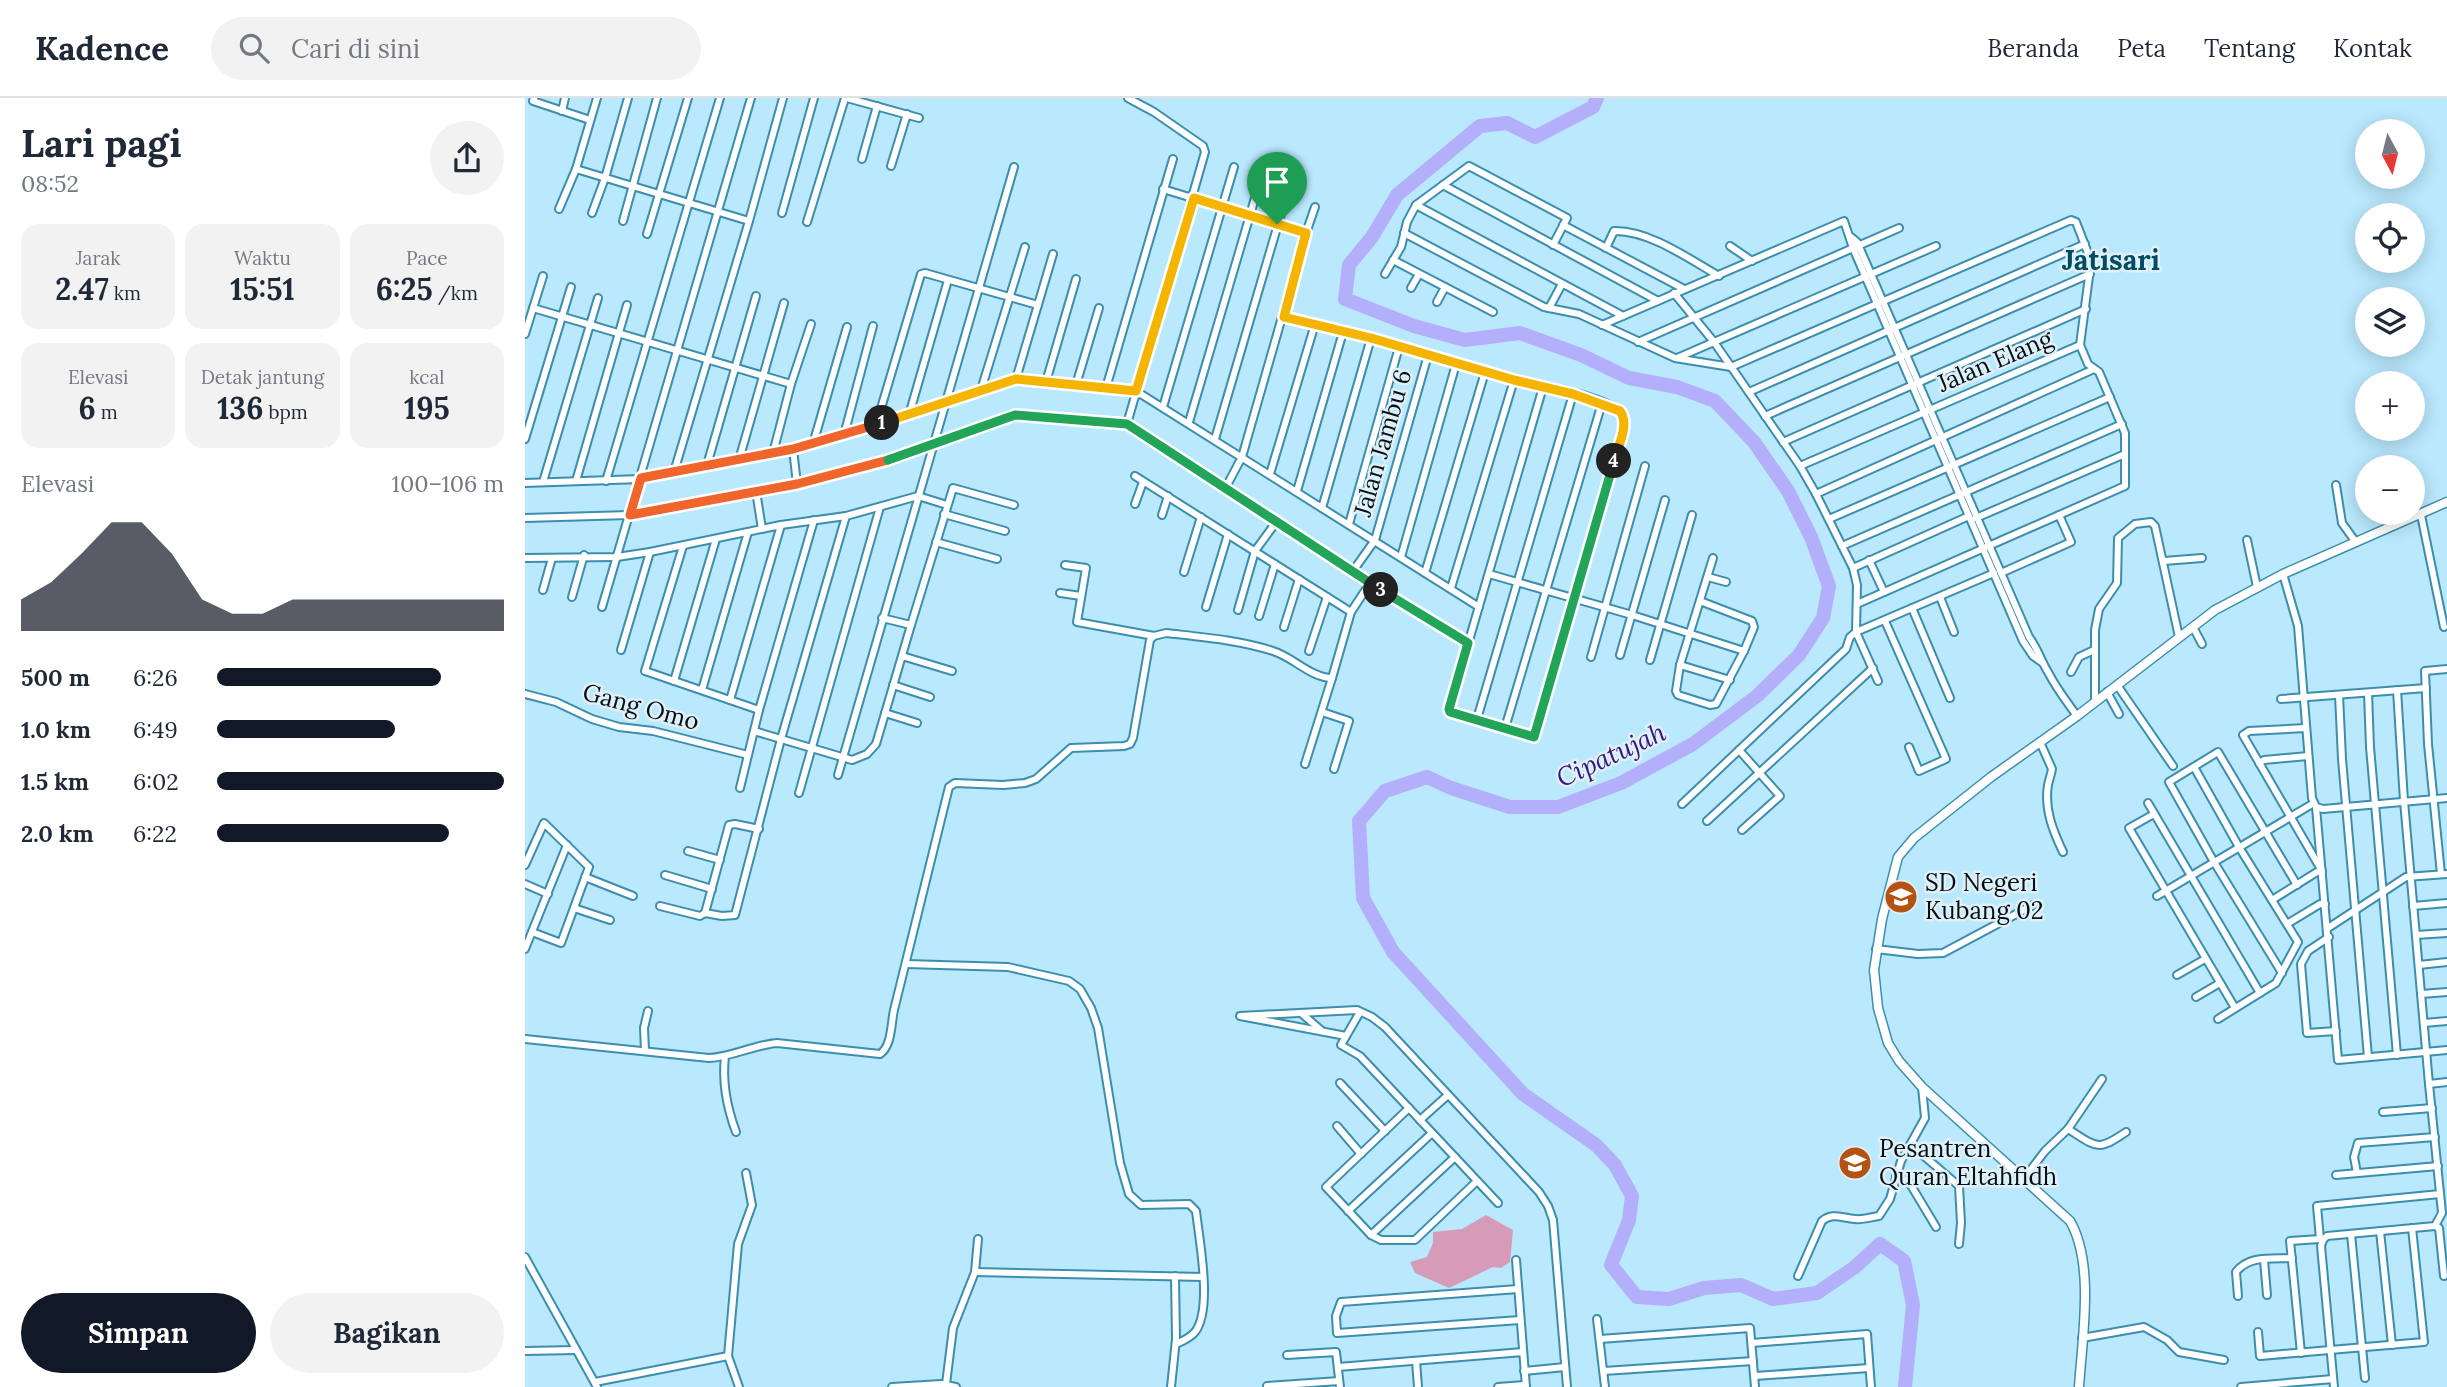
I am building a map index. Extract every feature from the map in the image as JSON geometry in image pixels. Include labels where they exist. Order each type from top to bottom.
[{"type":"street","points":[[534,98],[533,101],[590,120]]},
{"type":"street","points":[[562,111],[565,98]]},
{"type":"street","points":[[559,209],[576,169],[597,98]]},
{"type":"street","points":[[592,214],[628,98]]},
{"type":"street","points":[[623,221],[657,98]]},
{"type":"street","points":[[647,234],[688,98]]},
{"type":"street","points":[[606,481],[720,98]]},
{"type":"street","points":[[602,607],[751,98]]},
{"type":"street","points":[[674,472],[783,98]]},
{"type":"street","points":[[782,213],[814,98]]},
{"type":"street","points":[[807,222],[846,98],[919,118]]},
{"type":"street","points":[[1127,424],[1205,155],[1204,148],[1154,112],[1128,98]]},
{"type":"street","points":[[862,159],[877,106]]},
{"type":"street","points":[[891,166],[907,114]]},
{"type":"street","points":[[1105,388],[1173,159]]},
{"type":"street","points":[[1385,274],[1401,247],[1407,222],[1416,205],[1469,166],[1567,218],[1553,245]]},
{"type":"street","points":[[838,775],[1014,167]]},
{"type":"street","points":[[1163,407],[1234,167]]},
{"type":"street","points":[[576,169],[749,221]]},
{"type":"street","points":[[1189,422],[1260,181]]},
{"type":"street","points":[[1443,185],[1658,300]]},
{"type":"street","points":[[1163,189],[1306,233]]},
{"type":"street","points":[[1215,439],[1286,197]]},
{"type":"street","points":[[1416,205],[1623,316]]},
{"type":"street","points":[[1226,487],[1242,457],[1315,207]]},
{"type":"street","points":[[1404,233],[1549,308],[1579,314],[1675,358],[1731,367],[2071,220],[2076,222],[2091,261],[2080,345],[2088,364],[2099,372],[2125,433],[2125,486],[1857,604]]},
{"type":"street","points":[[1602,325],[1844,221],[1997,573],[2029,637],[2040,651],[2043,663],[2077,716]]},
{"type":"street","points":[[1563,225],[1684,289]]},
{"type":"street","points":[[1638,342],[1899,228]]},
{"type":"street","points":[[1607,248],[1614,231],[1627,231],[1643,235],[1719,276]]},
{"type":"street","points":[[1749,392],[2085,244]]},
{"type":"street","points":[[1730,246],[1752,261]]},
{"type":"street","points":[[1675,358],[1936,246]]},
{"type":"street","points":[[981,390],[1025,247]]},
{"type":"street","points":[[1016,379],[1053,254]]},
{"type":"street","points":[[1393,260],[1493,312]]},
{"type":"street","points":[[877,425],[921,274],[979,287],[1038,305]]},
{"type":"street","points":[[1411,288],[1419,274]]},
{"type":"street","points":[[1765,416],[2090,274]]},
{"type":"street","points":[[525,334],[543,276]]},
{"type":"street","points":[[1046,382],[1076,279]]},
{"type":"street","points":[[909,415],[948,280]]},
{"type":"street","points":[[1549,308],[1562,284]]},
{"type":"street","points":[[525,439],[571,287]]},
{"type":"street","points":[[1437,302],[1445,287]]},
{"type":"street","points":[[1674,293],[1714,342],[1800,466],[1816,494],[1853,568],[1857,585],[1856,632],[1878,681]]},
{"type":"street","points":[[707,465],[756,296]]},
{"type":"street","points":[[543,482],[598,298]]},
{"type":"street","points":[[739,460],[784,303]]},
{"type":"street","points":[[576,481],[627,305]]},
{"type":"street","points":[[533,308],[791,384]]},
{"type":"street","points":[[1076,385],[1099,308]]},
{"type":"street","points":[[1783,442],[2086,309]]},
{"type":"street","points":[[1284,317],[1371,338],[1456,364],[1573,394],[1602,403],[1620,411],[1624,416],[1625,425],[1535,736],[1449,710],[1543,387]]},
{"type":"street","points":[[773,453],[791,384],[811,324]]},
{"type":"street","points":[[1270,474],[1315,324]]},
{"type":"street","points":[[844,435],[873,326]]},
{"type":"street","points":[[813,444],[847,327]]},
{"type":"street","points":[[1297,491],[1343,332]]},
{"type":"street","points":[[1322,508],[1371,338]]},
{"type":"street","name":"Jalan Elang","points":[[1800,466],[2080,345]]},
{"type":"street","points":[[1349,524],[1399,346]]},
{"type":"street","name":"Jalan Jambu 6","points":[[1375,541],[1428,355]]},
{"type":"street","points":[[1401,557],[1456,364]]},
{"type":"street","points":[[1816,494],[2094,369]]},
{"type":"street","points":[[1425,573],[1485,372]]},
{"type":"street","points":[[525,483],[641,478],[793,449],[909,415],[1016,379],[1136,391],[1479,607]]},
{"type":"street","points":[[1451,588],[1514,380]]},
{"type":"street","points":[[1477,719],[1573,394]]},
{"type":"street","points":[[1829,519],[2110,397]]},
{"type":"street","points":[[1505,728],[1602,403]]},
{"type":"street","points":[[525,518],[630,515],[797,484],[863,468],[1015,415],[1127,424],[1370,583],[1468,643]]},
{"type":"street","points":[[1842,546],[2122,424]]},
{"type":"street","points":[[793,449],[797,484]]},
{"type":"street","points":[[1853,568],[2125,454]]},
{"type":"street","points":[[1591,657],[1644,466]]},
{"type":"street","points":[[1135,476],[1352,612]]},
{"type":"street","points":[[1135,504],[1143,482]]},
{"type":"street","points":[[2336,485],[2342,523],[2355,541]]},
{"type":"street","points":[[754,731],[842,757],[857,759],[873,749],[951,490],[954,488],[1014,505]]},
{"type":"street","points":[[755,491],[762,529]]},
{"type":"street","points":[[525,558],[584,555],[617,557],[650,552],[781,525],[846,516],[918,496],[947,505]]},
{"type":"street","points":[[1162,515],[1168,496]]},
{"type":"street","points":[[1620,655],[1665,500]]},
{"type":"street","points":[[2425,513],[2447,502]]},
{"type":"street","points":[[799,793],[880,507]]},
{"type":"street","points":[[944,514],[1005,531]]},
{"type":"street","points":[[1682,804],[1846,649],[1850,637],[1856,632],[2071,542],[2059,515]]},
{"type":"street","points":[[660,906],[700,916],[705,913],[735,915],[846,516]]},
{"type":"street","points":[[1650,660],[1692,516]]},
{"type":"street","points":[[1184,572],[1201,517]]},
{"type":"street","points":[[740,788],[759,710],[814,520]]},
{"type":"street","points":[[1238,610],[1255,551],[1277,521]]},
{"type":"street","points":[[2095,702],[2094,650],[2099,609],[2117,583],[2119,536],[2135,524],[2153,523],[2164,561],[2179,637]]},
{"type":"street","points":[[730,700],[781,525]]},
{"type":"street","points":[[2079,1387],[2085,1292],[2081,1252],[2075,1230],[2070,1222],[1921,1087],[1899,1062],[1888,1043],[1882,1026],[1875,983],[1876,949],[1895,866],[1906,846],[1991,777],[2077,716],[2215,610],[2283,574],[2396,525]]},
{"type":"street","points":[[2423,525],[2444,627]]},
{"type":"street","points":[[702,690],[748,532]]},
{"type":"street","points":[[1206,607],[1228,534]]},
{"type":"street","points":[[674,681],[716,539]]},
{"type":"street","points":[[2247,540],[2257,587]]},
{"type":"street","points":[[1353,571],[1375,541]]},
{"type":"street","points":[[936,542],[997,559]]},
{"type":"street","points":[[683,545],[645,671],[759,710]]},
{"type":"street","points":[[621,650],[650,552]]},
{"type":"street","points":[[572,597],[584,555]]},
{"type":"street","points":[[543,590],[552,558]]},
{"type":"street","points":[[1700,601],[1753,623],[1754,627],[1730,680],[1713,705],[1680,696],[1676,691],[1681,665],[1700,601],[1708,576],[1713,558]]},
{"type":"street","points":[[2164,561],[2202,558]]},
{"type":"street","points":[[1869,560],[1884,592]]},
{"type":"street","points":[[1258,616],[1275,564]]},
{"type":"street","points":[[1065,565],[1086,568],[1077,622],[1154,636],[1166,633],[1258,647],[1285,655],[1324,678],[1332,678]]},
{"type":"street","points":[[2283,574],[2298,626],[2308,757],[2329,937],[2338,1060],[2447,1050]]},
{"type":"street","points":[[1489,575],[1691,632],[1744,651]]},
{"type":"street","points":[[1708,576],[1726,582]]},
{"type":"street","points":[[1284,627],[1299,579]]},
{"type":"street","points":[[1305,764],[1352,612],[1370,583]]},
{"type":"street","points":[[1060,593],[1081,596]]},
{"type":"street","points":[[1309,651],[1327,597]]},
{"type":"street","points":[[1940,597],[1954,632]]},
{"type":"street","points":[[1912,608],[1951,698]]},
{"type":"street","points":[[882,618],[911,625]]},
{"type":"street","points":[[1885,621],[1946,759],[1919,771],[1909,747]]},
{"type":"street","points":[[2193,627],[2201,644]]},
{"type":"street","points":[[525,1039],[709,1058],[777,1043],[880,1054],[887,1046],[941,811],[950,785],[1025,783],[1036,779],[1072,748],[1130,744],[1150,640],[1154,636]]},
{"type":"street","points":[[2071,672],[2079,657],[2094,650]]},
{"type":"street","points":[[902,656],[952,671]]},
{"type":"street","points":[[1681,665],[1730,680]]},
{"type":"street","points":[[1707,821],[1873,668]]},
{"type":"street","points":[[2328,928],[2406,877],[2444,874],[2433,799],[2425,671],[2447,669]]},
{"type":"street","points":[[893,685],[930,697]]},
{"type":"street","points":[[2117,685],[2173,766]]},
{"type":"street","points":[[2281,699],[2426,688]]},
{"type":"street","points":[[2397,690],[2404,802],[2442,1213],[2440,1227],[2444,1276]]},
{"type":"street","points":[[2107,692],[2119,714]]},
{"type":"street","points":[[2368,693],[2397,1055]]},
{"type":"street","name":"Gang Omo","points":[[525,694],[556,702],[605,723],[653,731],[748,755]]},
{"type":"street","points":[[2339,695],[2368,1057]]},
{"type":"street","points":[[1322,712],[1349,720],[1334,769]]},
{"type":"street","points":[[885,713],[917,723]]},
{"type":"street","points":[[2306,728],[2249,731],[2243,735],[2322,871]]},
{"type":"street","points":[[2040,742],[2052,769],[2047,787],[2048,811],[2053,831],[2063,852]]},
{"type":"street","points":[[1739,750],[1780,796],[1742,830]]},
{"type":"street","points":[[2282,973],[2169,782],[2218,752],[2297,885]]},
{"type":"street","points":[[2259,763],[2264,760],[2308,757]]},
{"type":"street","points":[[2194,767],[2239,847],[2298,942],[2276,983],[2218,1018]]},
{"type":"street","points":[[2157,896],[2315,805],[2346,807],[2447,798]]},
{"type":"street","points":[[2148,803],[2189,877],[2260,993]]},
{"type":"street","points":[[2154,814],[2129,828],[2235,1009]]},
{"type":"street","points":[[525,865],[544,823],[589,867],[561,943],[532,932]]},
{"type":"street","points":[[705,913],[730,824],[759,830]]},
{"type":"street","points":[[525,949],[567,845]]},
{"type":"street","points":[[688,851],[720,860]]},
{"type":"street","points":[[2272,900],[2322,871]]},
{"type":"street","points":[[665,875],[712,889]]},
{"type":"street","points":[[585,877],[633,896]]},
{"type":"street","points":[[525,884],[548,894]]},
{"type":"street","points":[[1876,949],[1918,954],[1943,953],[2035,904]]},
{"type":"street","points":[[2287,924],[2320,904],[2325,904]]},
{"type":"street","points":[[2413,906],[2447,904]]},
{"type":"street","points":[[574,908],[610,920]]},
{"type":"street","points":[[2416,935],[2447,933]]},
{"type":"street","points":[[2329,937],[2308,951],[2301,964],[2307,1033],[2336,1031]]},
{"type":"street","points":[[2177,975],[2205,959]]},
{"type":"street","points":[[2419,965],[2447,962]]},
{"type":"street","points":[[906,964],[1008,967],[1076,985],[1091,1008],[1098,1028],[1120,1163],[1129,1194],[1141,1205],[1189,1203],[1194,1206],[1203,1277],[1203,1308],[1200,1324],[1189,1338],[1176,1344]]},
{"type":"street","points":[[2196,997],[2220,983]]},
{"type":"street","points":[[2421,994],[2447,992]]},
{"type":"street","points":[[645,1051],[644,1028],[647,1011]]},
{"type":"street","points":[[1360,1012],[1341,1045],[1360,1056],[1498,1203]]},
{"type":"street","points":[[1346,1036],[1240,1016],[1360,1012],[1385,1027],[1539,1192],[1553,1220],[1567,1387]]},
{"type":"street","points":[[1301,1013],[1323,1032]]},
{"type":"street","points":[[2424,1023],[2447,1021]]},
{"type":"street","points":[[725,1056],[725,1083],[730,1117],[736,1132]]},
{"type":"street","points":[[2023,1181],[2045,1151],[2069,1129],[2102,1079]]},
{"type":"street","points":[[2429,1084],[2447,1082]]},
{"type":"street","points":[[1340,1083],[1385,1131]]},
{"type":"street","points":[[1798,1276],[1822,1222],[1827,1217],[1834,1215],[1857,1219],[1879,1216],[1890,1199],[1901,1161],[1925,1118],[1921,1087]]},
{"type":"street","points":[[1420,1120],[1448,1095]]},
{"type":"street","points":[[1409,1108],[1326,1187],[1348,1211],[1371,1235],[1381,1240],[1415,1240],[1477,1181]]},
{"type":"street","points":[[2383,1112],[2432,1108]]},
{"type":"street","points":[[1337,1126],[1361,1154]]},
{"type":"street","points":[[2069,1129],[2088,1142],[2103,1146],[2126,1132]]},
{"type":"street","points":[[1348,1211],[1432,1133]]},
{"type":"street","points":[[2357,1173],[2354,1157],[2358,1143],[2435,1137]]},
{"type":"street","points":[[1911,1145],[1959,1186],[1959,1244]]},
{"type":"street","points":[[1371,1235],[1455,1157]]},
{"type":"street","points":[[2336,1175],[2438,1166]]},
{"type":"street","points":[[739,1387],[727,1356],[737,1244],[752,1205],[746,1173]]},
{"type":"street","points":[[1896,1176],[1909,1182],[1936,1227]]},
{"type":"street","points":[[2334,1387],[2317,1206],[2440,1194]]},
{"type":"street","points":[[2301,1353],[2290,1241],[2440,1227]]},
{"type":"street","points":[[2258,1332],[2260,1356],[2424,1342],[2412,1228]]},
{"type":"street","points":[[2380,1231],[2392,1345]]},
{"type":"street","points":[[2351,1234],[2365,1378]]},
{"type":"street","points":[[946,1384],[953,1328],[975,1272],[978,1239]]},
{"type":"street","points":[[525,1256],[596,1385],[727,1356]]},
{"type":"street","points":[[2238,1296],[2236,1272],[2242,1264],[2250,1260],[2292,1258]]},
{"type":"street","points":[[1498,1387],[1525,1386],[1515,1260]]},
{"type":"street","points":[[2264,1260],[2267,1295]]},
{"type":"street","points":[[975,1272],[1203,1277]]},
{"type":"street","points":[[1171,1387],[1176,1344],[1175,1276]]},
{"type":"street","points":[[1518,1289],[1341,1302],[1336,1316],[1338,1333],[1520,1320]]},
{"type":"street","points":[[1597,1319],[1605,1387]]},
{"type":"street","points":[[2082,1338],[2144,1327],[2167,1340],[2179,1352],[2224,1360]]},
{"type":"street","points":[[1600,1339],[1750,1328],[1755,1387]]},
{"type":"street","points":[[1752,1343],[1867,1334],[1871,1387]]},
{"type":"street","points":[[525,1351],[576,1350]]},
{"type":"street","points":[[1267,1386],[1339,1384],[1336,1352],[1287,1355]]},
{"type":"street","points":[[1338,1367],[1523,1352]]},
{"type":"street","points":[[1416,1361],[1418,1387]]},
{"type":"street","points":[[1604,1371],[1753,1361]]},
{"type":"street","points":[[1524,1371],[1565,1367]]},
{"type":"street","points":[[1755,1376],[1869,1368]]},
{"type":"street","points":[[2241,1387],[2240,1385],[2333,1378]]},
{"type":"street","points":[[891,1387],[946,1384],[956,1387]]},
{"type":"shaded area","points":[[1486,1215],[1513,1230],[1510,1262],[1449,1288],[1415,1273],[1410,1262],[1427,1257],[1433,1243],[1433,1232],[1462,1229]]},
{"type":"waterway","name":"Cipatujah","points":[[1597,98],[1593,107],[1535,137],[1507,123],[1480,126],[1397,195],[1372,237],[1349,265],[1345,299],[1414,326],[1465,340],[1520,333],[1581,355],[1629,378],[1677,387],[1715,401],[1754,442],[1788,491],[1811,537],[1829,586],[1823,618],[1799,655],[1757,696],[1693,744],[1621,783],[1558,807],[1510,807],[1451,788],[1427,777],[1385,791],[1359,821],[1363,898],[1393,952],[1523,1094],[1596,1145],[1615,1165],[1632,1196],[1629,1220],[1611,1265],[1637,1297],[1669,1299],[1704,1288],[1741,1285],[1773,1299],[1817,1293],[1855,1267],[1880,1244],[1904,1261],[1913,1305],[1905,1387]]},
{"type":"place","name":"SD Negeri Kubang 02","points":[[1901,897]]},
{"type":"place","name":"Pesantren Quran Eltahfidh","points":[[1855,1163]]},
{"type":"district","name":"Jatisari","points":[[2111,260]]},
{"type":"route","points":[[1194,198],[1277,224],[1306,233],[1284,317],[1371,338],[1485,372],[1573,394],[1602,403],[1620,411],[1624,416],[1625,425],[1534,737],[1449,712],[1468,643],[1370,583],[1127,424],[1009,416],[933,445],[831,477],[630,515],[641,478],[836,438],[1016,379],[1136,391],[1194,198]]}]
